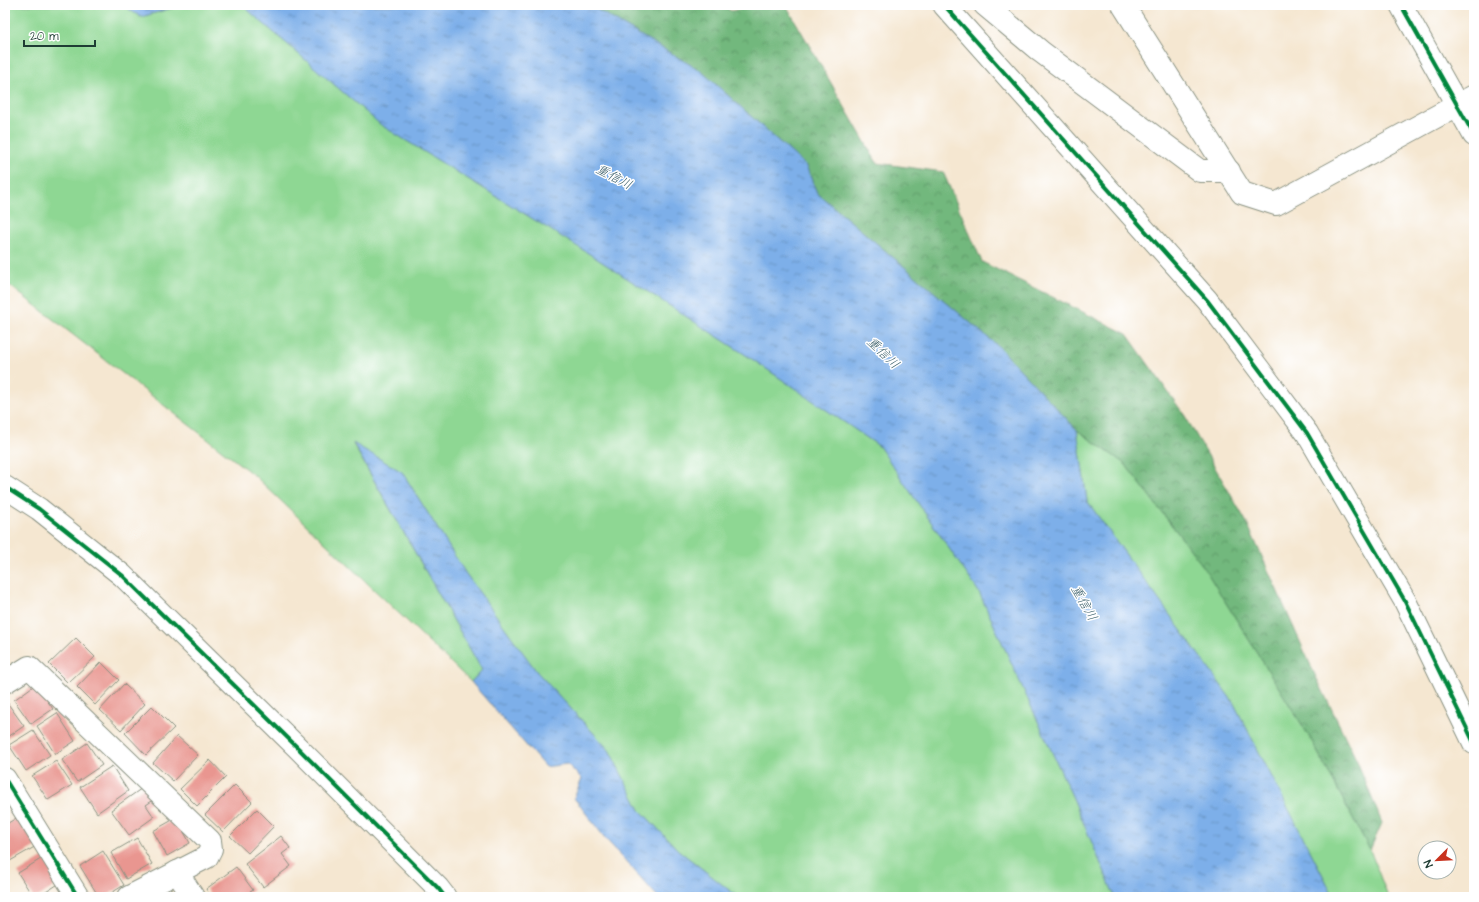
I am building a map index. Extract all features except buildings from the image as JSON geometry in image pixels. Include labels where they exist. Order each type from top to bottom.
[{"type":"street","points":[[944,5],[1207,300],[1307,433],[1405,601],[1474,743]]},
{"type":"street","points":[[985,5],[1040,51],[1200,171],[1229,172]]},
{"type":"street","points":[[1124,5],[1242,193],[1276,204],[1466,101]]},
{"type":"street","points":[[1401,5],[1466,101],[1474,136]]},
{"type":"street","points":[[5,487],[39,509],[122,576],[298,748],[438,888],[445,897]]},
{"type":"street","points":[[5,682],[29,667],[210,840],[211,849],[206,857],[129,897]]},
{"type":"street","points":[[5,779],[78,897]]},
{"type":"street","points":[[177,872],[193,897]]},
{"type":"green space","points":[[5,5],[122,5],[141,17],[182,5],[242,5],[381,125],[588,253],[752,359],[879,446],[979,592],[1073,798],[1115,897],[774,897],[771,894],[738,897],[678,850],[640,810],[609,750],[537,672],[466,574],[402,472],[353,444],[482,670],[471,682],[255,476],[5,282]]},
{"type":"green space","points":[[589,5],[722,5],[731,11],[758,5],[786,5],[877,163],[943,172],[982,262],[1127,334],[1185,416],[1246,521],[1315,675],[1357,761],[1382,823],[1370,850],[1309,736],[1203,566],[1125,464],[1077,430],[999,347],[817,193],[806,166],[701,71]]},
{"type":"green space","points":[[1077,430],[1125,464],[1203,566],[1309,736],[1370,850],[1388,897],[1334,897],[1233,702],[1087,501]]},
{"type":"water","points":[[122,5],[182,5],[141,17]]},
{"type":"water","name":"重信川","points":[[242,5],[589,5],[701,71],[806,166],[817,193],[999,347],[1077,430],[1087,501],[1233,702],[1334,897],[1115,897],[1073,798],[979,592],[879,446],[752,359],[588,253],[381,125]]},
{"type":"water","points":[[353,443],[402,472],[466,574],[537,672],[609,750],[640,810],[678,850],[738,897],[658,897],[605,838],[574,798],[582,779],[567,764],[545,767],[471,682],[482,670]]},
{"type":"cycle path","points":[[944,5],[1207,300],[1307,433],[1405,601],[1474,743]]},
{"type":"cycle path","points":[[1401,5],[1474,135]]},
{"type":"cycle path","points":[[5,487],[39,509],[122,575],[298,748],[438,888],[445,897]]},
{"type":"cycle path","points":[[5,779],[78,897]]}]
